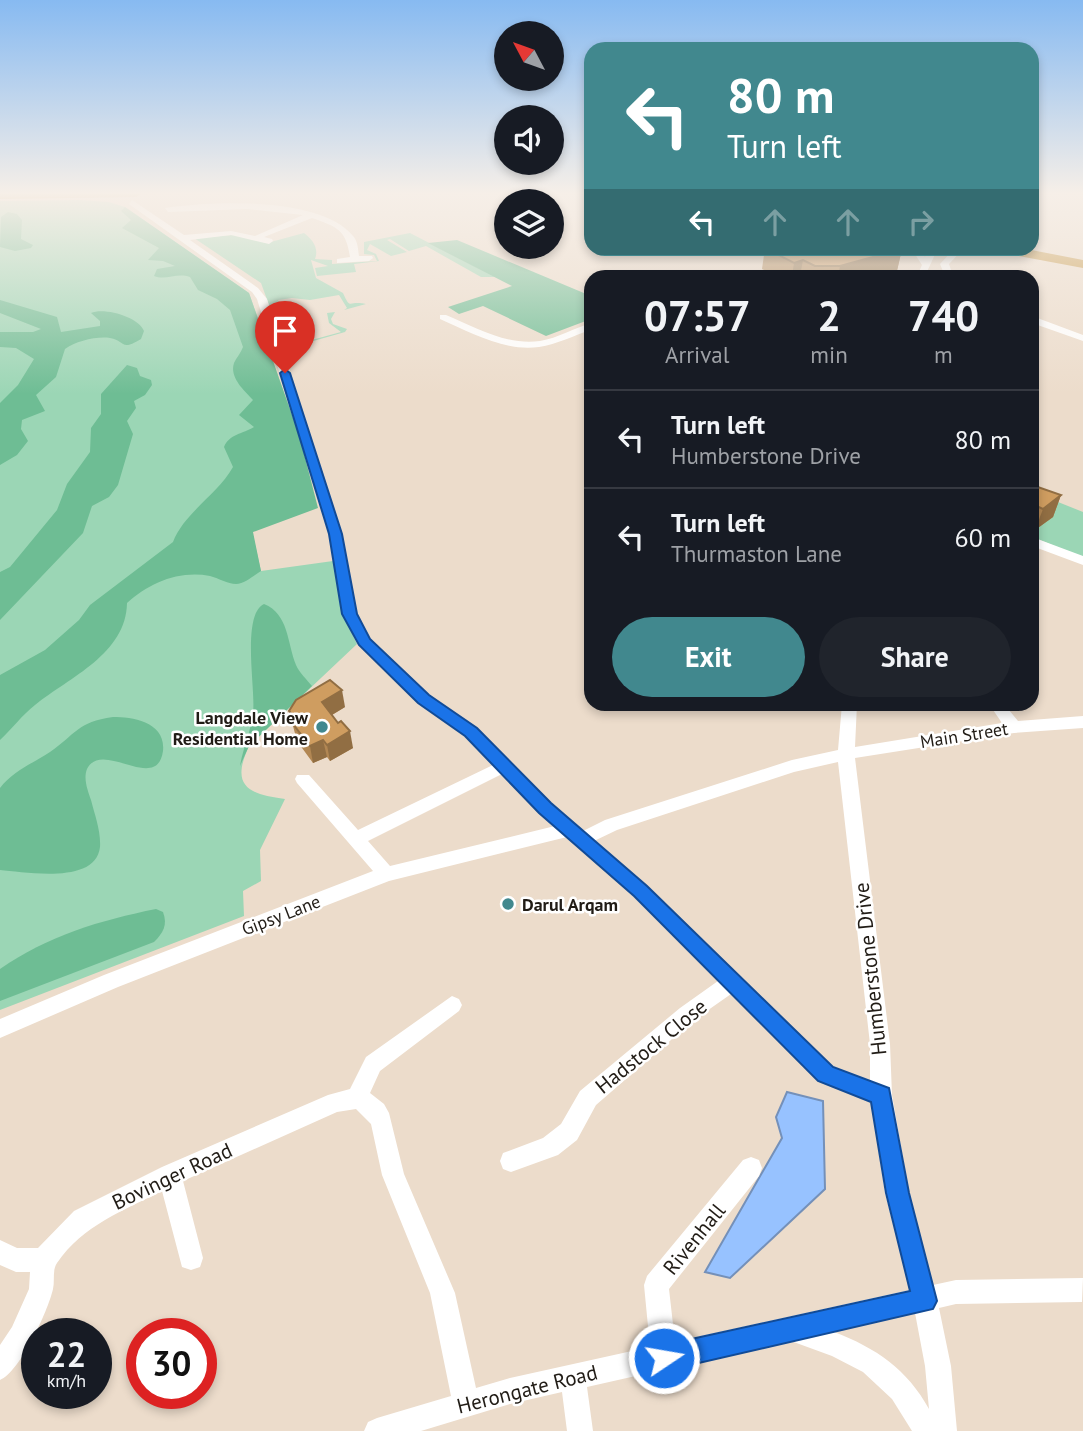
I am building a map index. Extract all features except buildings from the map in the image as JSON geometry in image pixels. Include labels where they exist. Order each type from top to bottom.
[{"type":"highway","points":[[1062,260],[1083,264]]},
{"type":"street","points":[[212,260],[255,290],[262,299],[335,534],[350,614],[364,642],[423,699],[471,732],[545,808],[577,834],[826,1074],[881,1095]]},
{"type":"street","points":[[340,261],[355,260]]},
{"type":"street","points":[[445,322],[513,343],[529,345],[548,342],[584,329]]},
{"type":"street","points":[[1039,322],[1083,338]]},
{"type":"street","points":[[1039,544],[1083,561]]},
{"type":"street","name":"Humberstone Drive","points":[[849,711],[846,754],[880,1044],[881,1095],[897,1193],[925,1301],[938,1366],[944,1431]]},
{"type":"street","points":[[1001,711],[1014,727]]},
{"type":"street","name":"Main Street","points":[[846,754],[1014,727],[1083,722]]},
{"type":"street","name":"Gipsy Lane","points":[[0,1029],[111,981],[386,874],[577,834],[792,766],[846,754]]},
{"type":"street","points":[[357,838],[505,766]]},
{"type":"street","points":[[303,779],[386,874]]},
{"type":"street","name":"Hadstock Close","points":[[511,1161],[550,1147],[569,1132],[588,1098],[687,1014],[732,982]]},
{"type":"street","points":[[452,1005],[373,1064],[357,1098],[369,1102],[377,1110],[384,1125],[391,1171],[438,1279],[452,1330],[465,1404]]},
{"type":"street","name":"Bovinger Road","points":[[43,1260],[82,1219],[170,1175],[336,1102],[357,1098]]},
{"type":"street","name":"Rivenhall","points":[[664,1358],[656,1285],[751,1168]]},
{"type":"street","points":[[170,1175],[191,1258]]},
{"type":"street","points":[[0,1252],[16,1260],[43,1260],[41,1289],[21,1336],[0,1367]]},
{"type":"street","name":"Herongate Road","points":[[377,1431],[465,1404],[573,1377],[956,1292],[1082,1290]]},
{"type":"street","points":[[791,1329],[834,1343],[879,1365],[912,1402],[926,1431]]},
{"type":"street","points":[[573,1377],[580,1431]]},
{"type":"green space","points":[[0,260],[201,260],[249,293],[300,438],[252,531],[261,571],[333,561],[343,615],[357,644],[249,746],[242,770],[242,779],[246,785],[260,794],[285,799],[260,850],[261,881],[243,891],[244,916],[0,1010]]},
{"type":"green space","points":[[148,260],[201,260],[249,293],[300,438],[318,508],[253,532],[261,571],[246,581],[233,584],[210,576],[187,575],[155,584],[136,596],[127,603],[124,621],[107,650],[94,663],[30,709],[0,740],[0,675],[45,650],[79,620],[90,605],[173,542],[185,522],[233,467],[224,447],[226,443],[254,427],[239,415],[253,400],[234,374],[234,363],[243,347],[230,310],[217,299],[198,290],[190,277],[154,276],[157,269],[175,266],[163,261]]},
{"type":"green space","points":[[226,260],[328,260],[332,260],[332,264],[379,261],[354,264],[356,272],[317,276],[315,268],[328,266],[311,260],[316,278],[343,293],[347,302],[366,304],[344,310],[347,308],[339,295],[310,300],[278,300],[298,340],[308,341],[341,332],[329,323],[327,313],[335,312],[331,319],[333,324],[347,329],[345,332],[285,349],[261,283]]},
{"type":"green space","points":[[450,260],[462,260],[495,277],[481,277]]},
{"type":"green space","points":[[461,260],[504,260],[584,293],[584,322],[546,336],[483,306],[459,314],[448,307],[512,286]]},
{"type":"green space","points":[[0,300],[57,317],[61,332],[100,326],[100,321],[91,313],[97,311],[120,314],[135,321],[144,331],[141,339],[129,345],[115,339],[99,338],[81,341],[65,349],[56,377],[36,395],[45,411],[22,420],[21,429],[28,441],[17,455],[0,465],[0,403],[18,385],[34,359],[16,348],[0,347],[0,332],[33,332],[41,329],[0,313]]},
{"type":"green space","points":[[127,365],[137,368],[140,376],[151,380],[152,385],[145,395],[134,401],[136,408],[127,421],[133,434],[118,485],[109,497],[92,506],[83,533],[0,620],[0,572],[10,567],[57,510],[67,484],[90,452],[91,428],[101,414],[101,394]]},
{"type":"green space","points":[[1039,494],[1083,512],[1083,558],[1039,540]]},
{"type":"green space","points":[[264,604],[283,622],[296,665],[312,686],[249,746],[240,766],[253,713],[253,622],[257,611]]},
{"type":"green space","points":[[113,717],[130,718],[154,727],[163,741],[163,751],[159,763],[151,768],[104,760],[94,761],[87,769],[86,785],[100,835],[96,859],[86,867],[58,874],[0,870],[0,788],[17,772],[50,752],[84,726]]},
{"type":"green space","points":[[156,909],[163,912],[165,925],[154,942],[0,1001],[0,969],[18,957],[75,931]]},
{"type":"water","points":[[787,1092],[823,1101],[825,1189],[730,1278],[705,1272],[782,1138],[776,1117]]},
{"type":"place","name":"Langdale View Residential Home","points":[[322,727]]},
{"type":"place","name":"Darul Arqam","points":[[508,904]]},
{"type":"route","points":[[285,373],[335,534],[350,614],[364,642],[423,699],[471,732],[545,808],[583,838],[640,891],[826,1074],[881,1095],[897,1193],[925,1301],[664,1358]]}]
